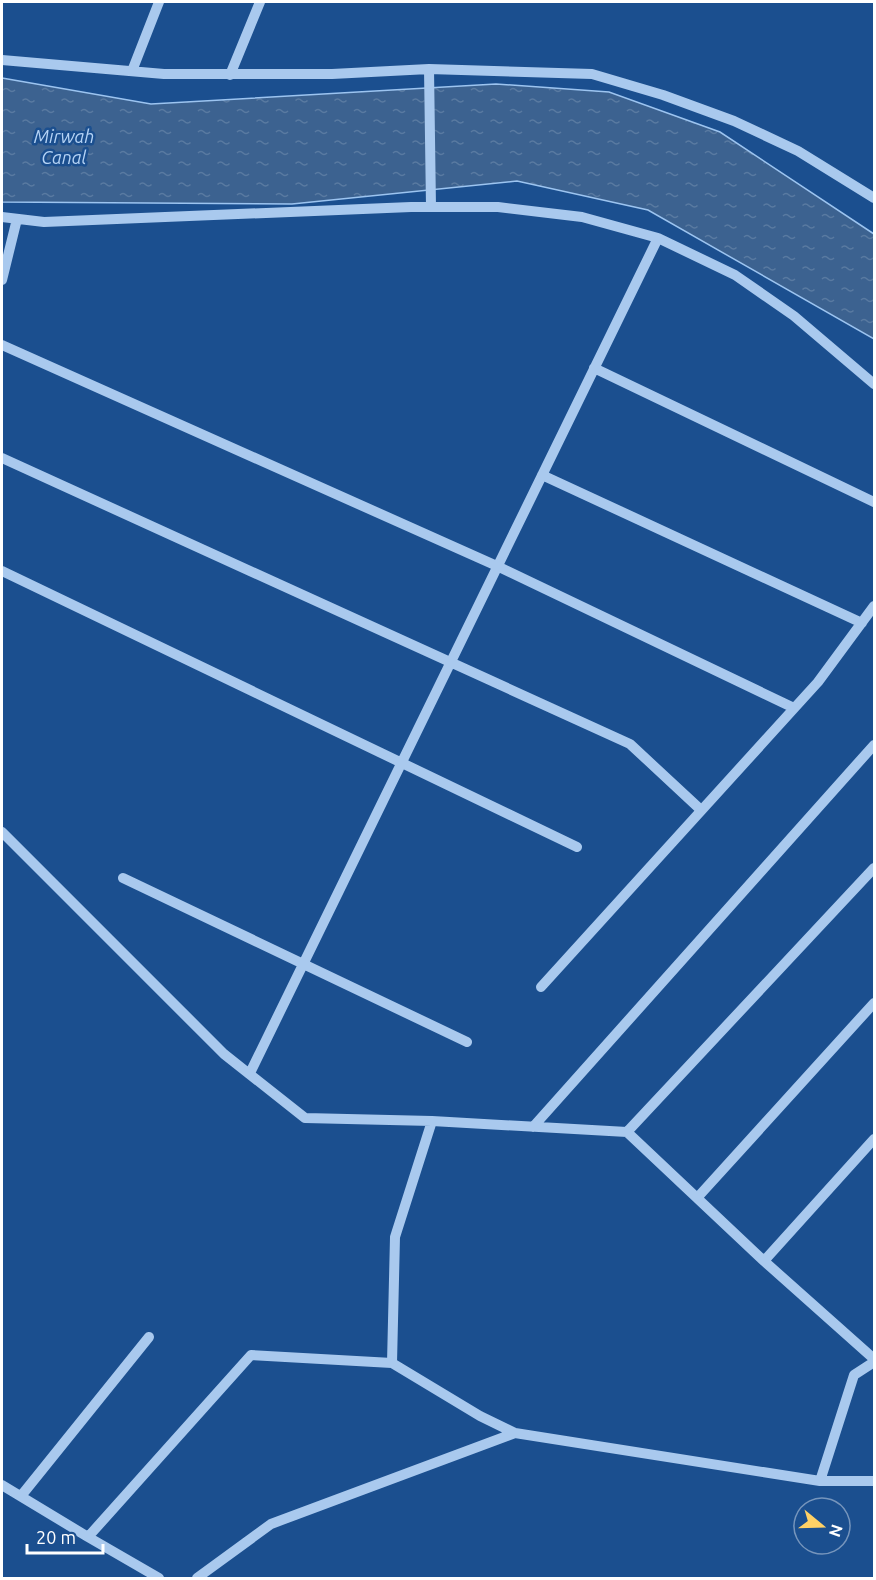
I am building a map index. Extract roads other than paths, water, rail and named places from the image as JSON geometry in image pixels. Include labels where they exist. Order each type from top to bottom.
[{"type":"street","points":[[132,71],[159,2]]},
{"type":"street","points":[[230,75],[260,2]]},
{"type":"street","points":[[2,60],[164,74],[332,74],[429,69],[592,74],[663,94],[734,121],[798,151],[874,198]]},
{"type":"street","points":[[429,69],[430,207]]},
{"type":"street","points":[[2,217],[44,222],[430,207],[498,207],[582,218],[658,238],[735,275],[794,316],[874,384]]},
{"type":"street","points":[[2,280],[17,219]]},
{"type":"street","points":[[250,1073],[658,238]]},
{"type":"street","points":[[2,345],[497,566],[794,708]]},
{"type":"street","points":[[594,368],[874,502]]},
{"type":"street","points":[[2,458],[630,744],[701,810]]},
{"type":"street","points":[[542,475],[861,623]]},
{"type":"street","points":[[2,571],[577,847]]},
{"type":"street","points":[[541,987],[818,682],[874,606]]},
{"type":"street","points":[[533,1127],[874,745]]},
{"type":"street","points":[[2,832],[224,1054],[305,1118],[432,1121],[627,1132],[874,1360],[854,1375],[820,1481]]},
{"type":"street","points":[[627,1132],[874,868]]},
{"type":"street","points":[[123,878],[467,1042]]},
{"type":"street","points":[[697,1198],[874,1004]]},
{"type":"street","points":[[392,1363],[395,1237],[432,1121]]},
{"type":"street","points":[[764,1260],[874,1139]]},
{"type":"street","points":[[21,1497],[149,1337]]},
{"type":"street","points":[[88,1537],[251,1355],[392,1363],[480,1416],[515,1433],[820,1481],[874,1481]]},
{"type":"street","points":[[196,1578],[271,1524],[515,1433]]},
{"type":"street","points":[[2,1485],[159,1578]]},
{"type":"water","name":"Mirwah Canal","points":[[2,78],[151,104],[496,84],[609,92],[720,132],[874,234],[874,339],[648,210],[517,181],[292,204],[2,202]]}]
